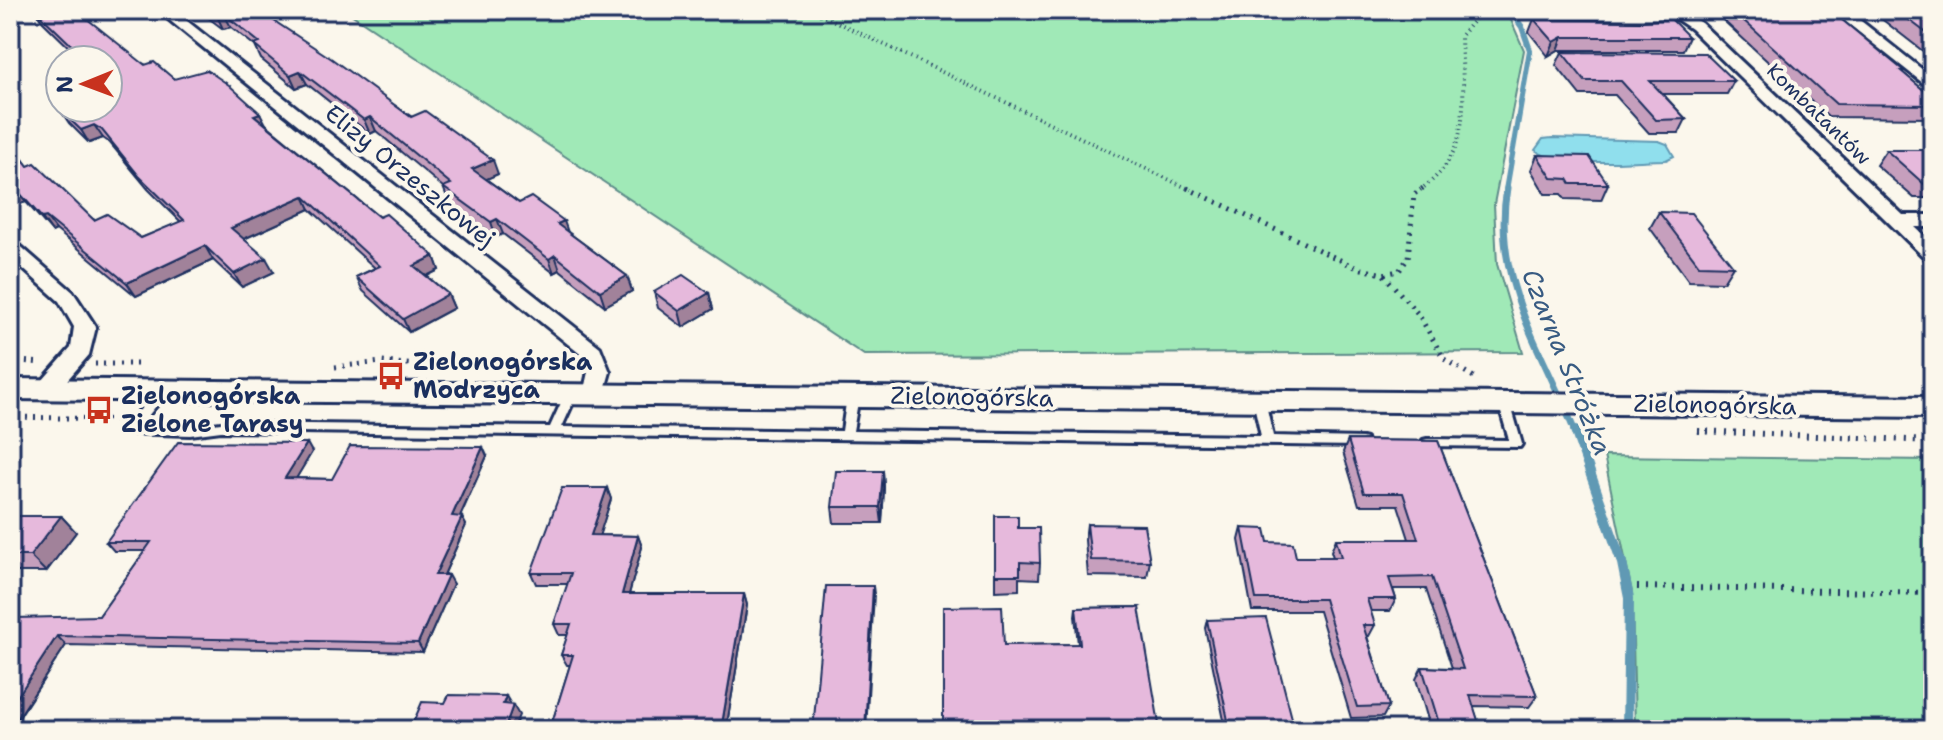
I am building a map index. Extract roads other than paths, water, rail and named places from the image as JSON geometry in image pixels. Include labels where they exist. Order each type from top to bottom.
[{"type":"street","name":"Elizy Orzeszkowej","points":[[164,10],[592,352],[599,362],[600,376],[582,394]]},
{"type":"street","name":"Kombatantów","points":[[1670,10],[1696,26],[1933,255]]},
{"type":"street","points":[[1838,10],[1933,86]]},
{"type":"street","points":[[1699,58],[1730,58]]},
{"type":"street","points":[[1899,221],[1933,221]]},
{"type":"street","points":[[10,247],[66,297],[85,327],[81,350],[46,389]]},
{"type":"street","name":"Zielonogórska","points":[[10,389],[1933,407]]},
{"type":"lane","points":[[163,390],[130,430],[190,431],[221,427],[1377,442]]},
{"type":"lane","points":[[554,432],[582,394]]},
{"type":"lane","points":[[847,435],[853,396]]},
{"type":"lane","points":[[1259,400],[1268,441]]},
{"type":"lane","points":[[1408,443],[1516,444],[1504,402]]},
{"type":"water","points":[[1543,139],[1659,141],[1667,144],[1674,156],[1666,160],[1579,162],[1546,156],[1535,150]]},
{"type":"waterway","name":"Czarna Stróżka","points":[[1506,190],[1530,50],[1522,27],[1510,10]]},
{"type":"waterway","name":"Czarna Stróżka","points":[[1507,188],[1504,221],[1506,253],[1513,284],[1535,343],[1575,432]]},
{"type":"waterway","name":"Czarna Stróżka","points":[[1575,430],[1622,563],[1629,598],[1627,730]]},
{"type":"place","name":"Zielonogórska Modrzyca","points":[[391,376]]},
{"type":"place","name":"Zielonogórska Zielone Tarasy","points":[[99,410]]}]
